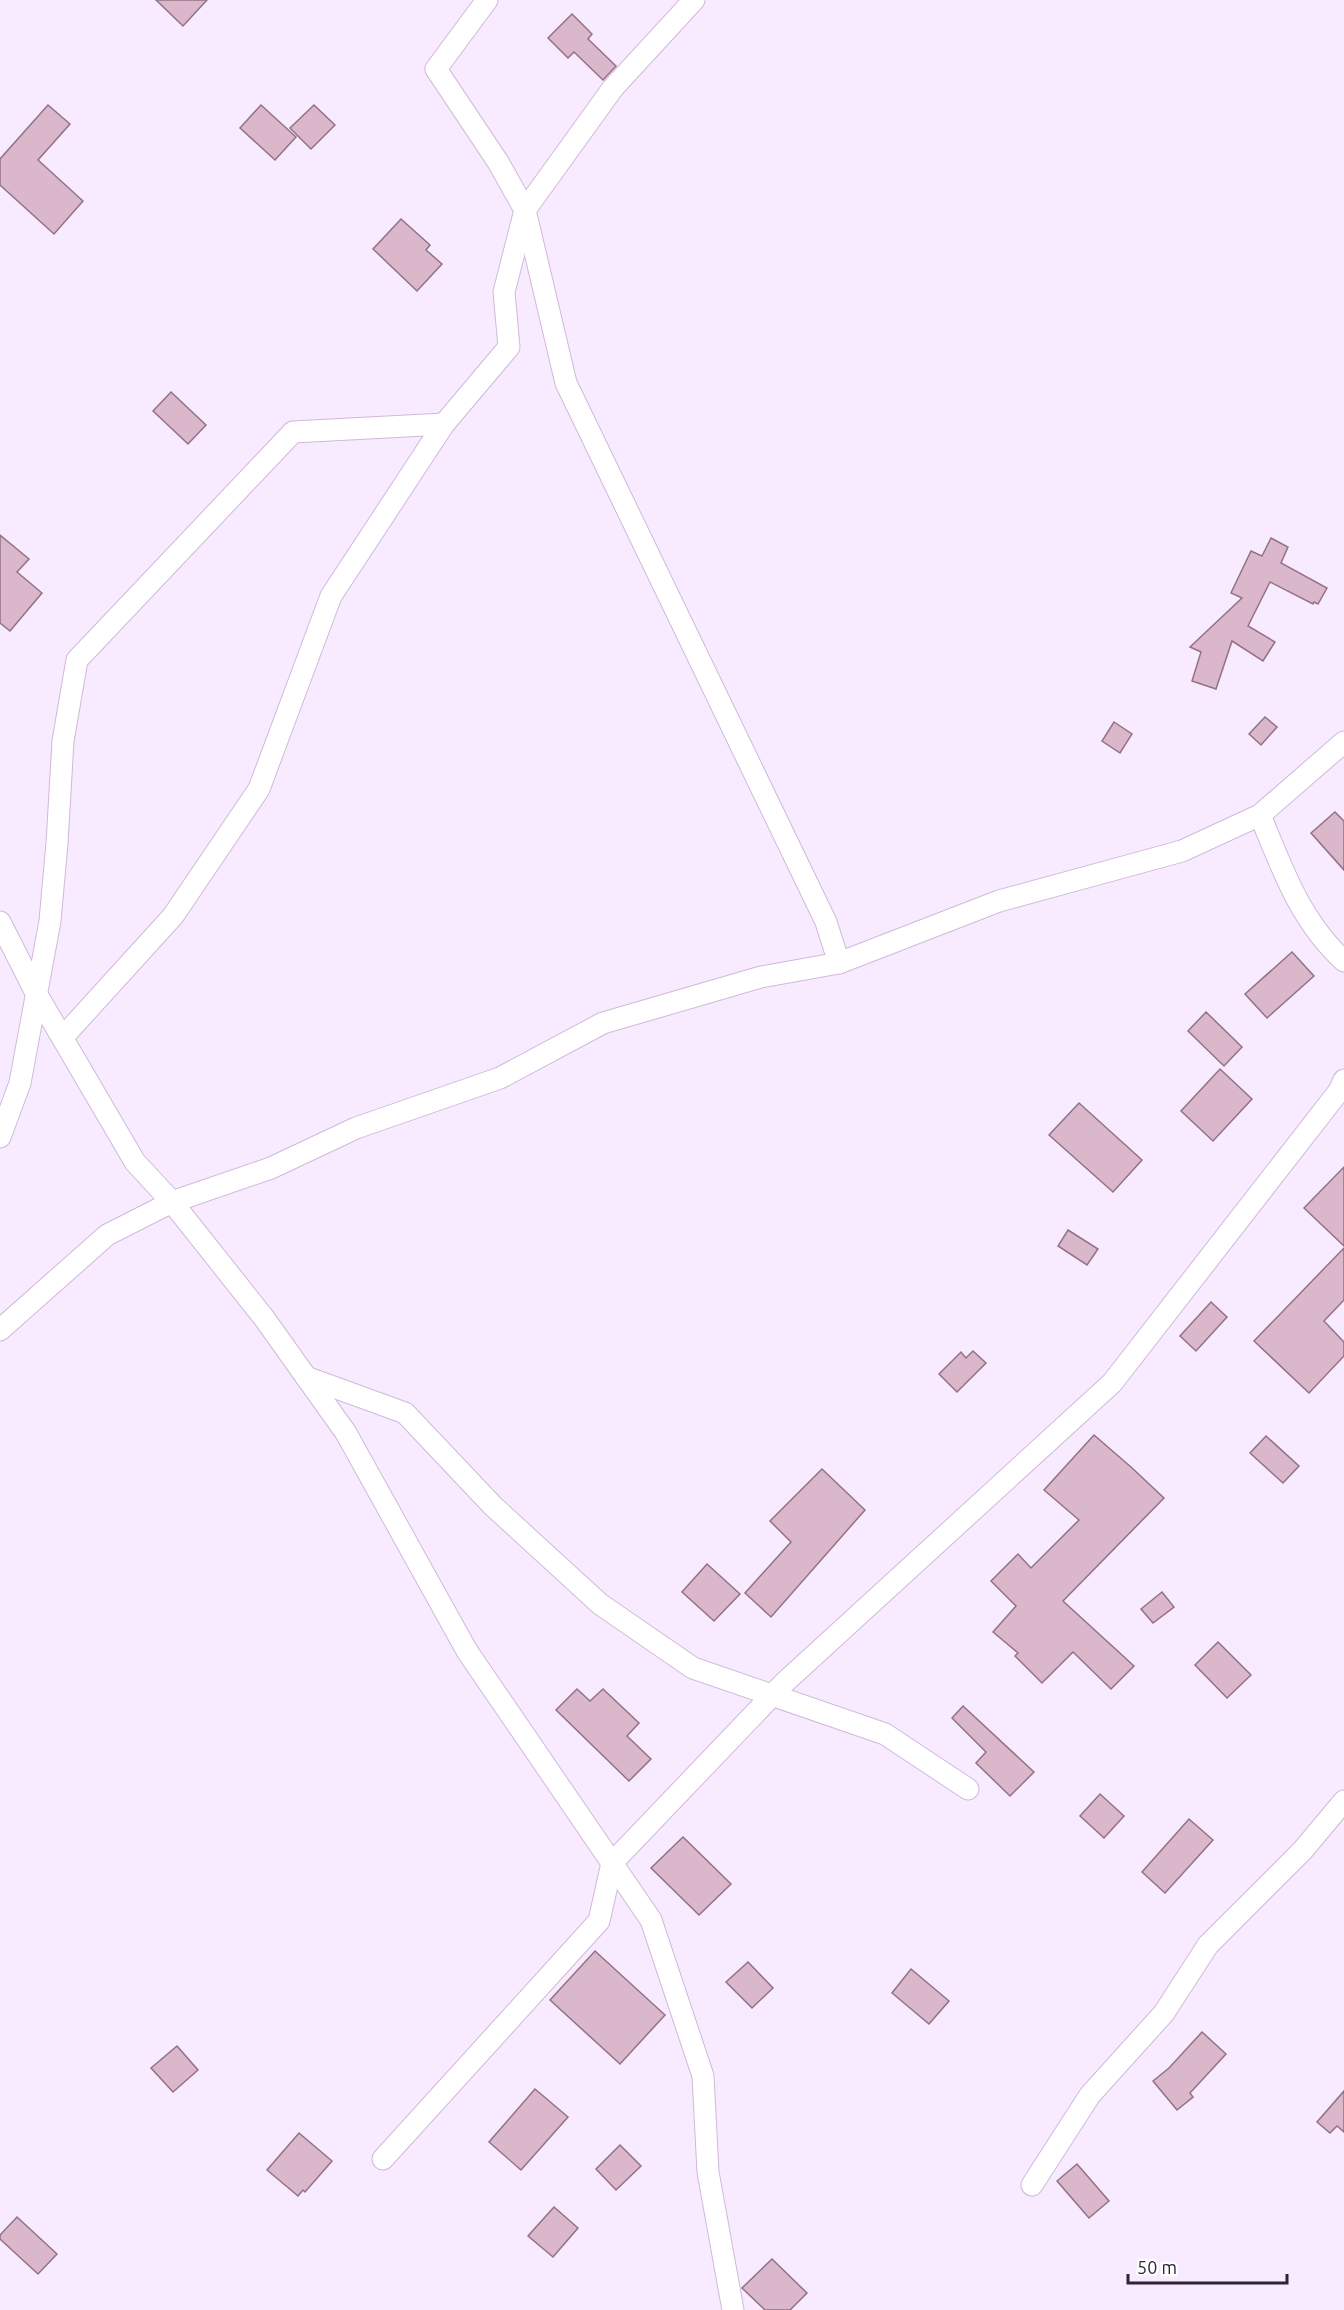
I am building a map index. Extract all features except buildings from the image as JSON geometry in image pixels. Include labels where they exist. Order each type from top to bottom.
[{"type":"street","points":[[487,0],[435,69],[498,162],[525,210],[566,383],[826,922],[839,963]]},
{"type":"street","points":[[63,1037],[173,916],[259,789],[331,596],[444,424],[509,347],[504,292],[525,210],[613,88],[694,0]]},
{"type":"street","points":[[0,1137],[20,1083],[50,921],[63,741],[77,660],[293,432],[444,424]]},
{"type":"street","points":[[0,1330],[107,1235],[172,1202],[271,1168],[356,1128],[500,1078],[603,1023],[761,977],[839,963],[999,901],[1182,851],[1260,815],[1344,742]]},
{"type":"street","points":[[1260,815],[1307,919],[1330,949],[1344,961]]},
{"type":"street","points":[[0,922],[36,993],[135,1162],[172,1202],[264,1318],[346,1433],[467,1651],[651,1920],[703,2076],[708,2172],[734,2310]]},
{"type":"street","points":[[383,2159],[600,1921],[612,1863],[772,1694],[1112,1383],[1340,1091],[1344,1080]]},
{"type":"street","points":[[306,1377],[405,1413],[493,1506],[600,1604],[693,1668],[885,1734],[968,1789]]},
{"type":"street","points":[[1032,2185],[1090,2095],[1164,2013],[1208,1945],[1303,1850],[1344,1801]]}]
